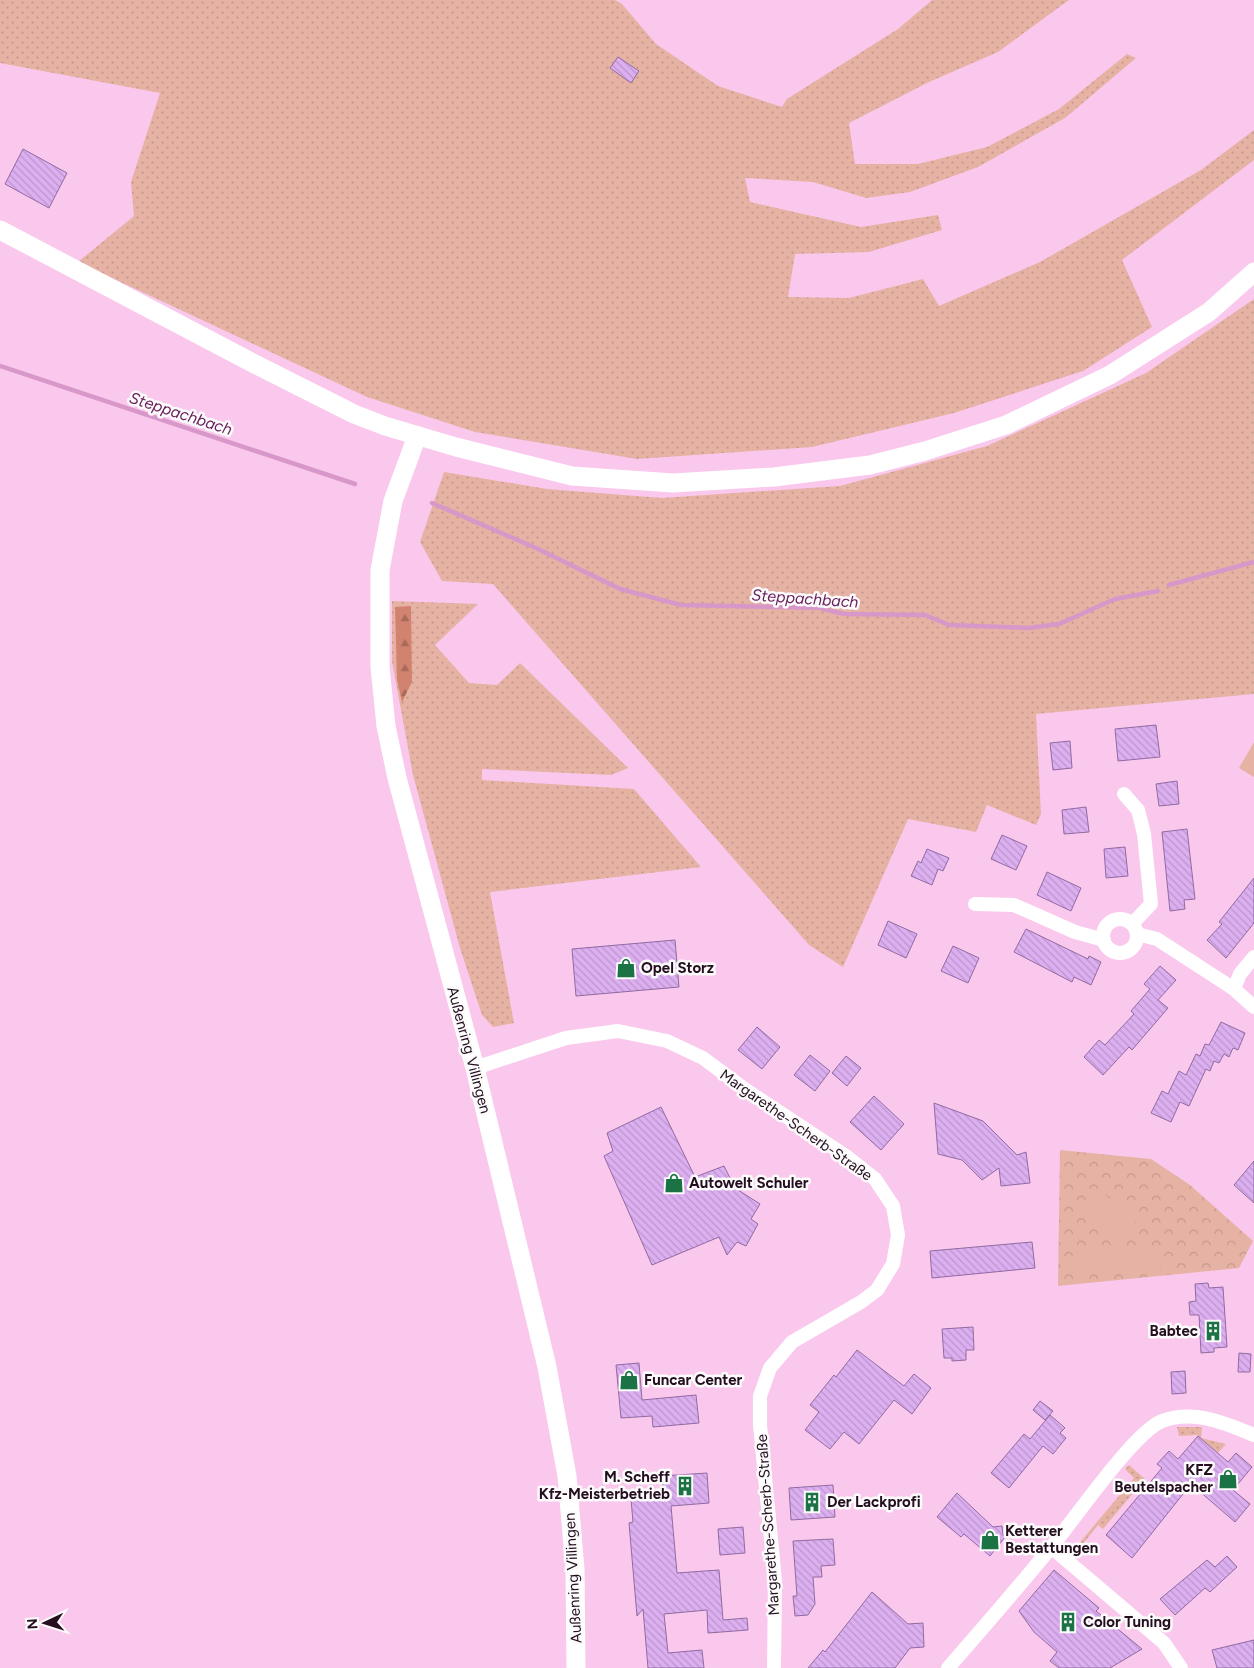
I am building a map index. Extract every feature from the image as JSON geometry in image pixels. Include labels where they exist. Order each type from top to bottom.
[{"type":"street","points":[[0,230],[345,409],[417,436],[572,476],[673,483],[774,477],[870,465],[1006,425],[1110,375],[1209,312],[1254,272]]},
{"type":"street","name":"Außenring Villingen","points":[[417,436],[393,501],[380,570],[380,667],[386,726],[396,778],[475,1068],[547,1367],[567,1476],[575,1569],[576,1668]]},
{"type":"street","points":[[1124,794],[1138,810],[1144,834],[1152,904],[1134,929],[1135,945],[1121,953],[1110,950],[1104,940],[1105,929],[1112,922],[1122,920],[1134,929],[1157,939],[1234,989],[1254,1007]]},
{"type":"street","points":[[975,904],[1014,905],[1075,932],[1104,940]]},
{"type":"street","points":[[1234,989],[1240,974],[1254,957]]},
{"type":"street","name":"Margarethe-Scherb-Straße","points":[[475,1068],[566,1038],[592,1034],[618,1031],[667,1041],[703,1058],[768,1105],[846,1156],[875,1179],[892,1206],[898,1235],[893,1264],[877,1290],[861,1302],[792,1342],[770,1368],[760,1396],[760,1425],[775,1581],[774,1668]]},
{"type":"street","points":[[948,1668],[1051,1547],[1133,1444],[1161,1422],[1185,1416],[1196,1416],[1227,1424],[1254,1435]]},
{"type":"street","points":[[1051,1547],[1164,1643],[1180,1668]]},
{"type":"green space","points":[[0,0],[615,0],[622,4],[656,44],[718,86],[782,107],[787,99],[898,29],[932,0],[1069,0],[998,52],[929,82],[849,123],[855,164],[918,164],[987,147],[1059,109],[1127,54],[1136,58],[1065,118],[978,167],[910,192],[866,198],[813,182],[745,178],[750,202],[861,227],[938,215],[942,230],[869,252],[795,254],[788,297],[849,298],[923,279],[939,306],[1040,262],[1201,170],[1254,130],[1254,160],[1122,260],[1152,327],[1083,371],[954,413],[812,447],[637,459],[475,432],[367,397],[78,262],[134,216],[131,182],[160,93],[0,63]]},
{"type":"green space","points":[[1254,299],[1254,694],[1036,714],[1041,814],[1036,825],[987,805],[976,832],[908,819],[843,967],[809,945],[493,584],[442,581],[420,542],[444,472],[547,489],[662,498],[840,486],[987,446],[1146,373]]},
{"type":"green space","points":[[392,601],[478,604],[435,645],[469,683],[497,685],[520,663],[628,768],[611,775],[482,769],[482,780],[634,789],[701,867],[490,892],[514,1023],[493,1027],[482,1015],[460,948],[413,775],[392,661]]},
{"type":"green space","points":[[411,606],[412,682],[402,702],[397,680],[395,607]]},
{"type":"green space","points":[[1254,742],[1254,777],[1239,768]]},
{"type":"green space","points":[[1060,1150],[1151,1159],[1190,1185],[1253,1241],[1239,1268],[1058,1286]]},
{"type":"green space","points":[[1096,1188],[1137,1219],[1120,1242],[1079,1211]]},
{"type":"green space","points":[[1073,1246],[1161,1248],[1160,1274],[1072,1272]]},
{"type":"green space","points":[[1177,1427],[1202,1427],[1201,1438],[1226,1444],[1218,1453],[1197,1435],[1179,1436]]},
{"type":"green space","points":[[1129,1465],[1145,1479],[1103,1529],[1098,1525],[1078,1550],[1076,1547],[1134,1478],[1125,1469]]},
{"type":"building","points":[[618,57],[639,71],[631,83],[610,68]]},
{"type":"building","points":[[23,149],[67,173],[49,208],[5,184]]},
{"type":"building","points":[[1156,725],[1160,757],[1118,761],[1115,729]]},
{"type":"building","points":[[1070,741],[1072,768],[1053,770],[1050,743]]},
{"type":"building","points":[[1177,781],[1179,804],[1159,806],[1156,784]]},
{"type":"building","points":[[1086,807],[1089,832],[1064,834],[1062,810]]},
{"type":"building","points":[[1187,829],[1195,899],[1184,900],[1185,909],[1170,911],[1162,832]]},
{"type":"building","points":[[1002,835],[1027,846],[1016,870],[991,859]]},
{"type":"building","points":[[1125,847],[1128,876],[1106,878],[1104,849]]},
{"type":"building","points":[[927,849],[949,858],[943,871],[938,869],[932,885],[911,876],[918,861],[921,863]]},
{"type":"building","points":[[1047,872],[1081,888],[1071,911],[1037,895]]},
{"type":"building","points":[[1254,878],[1254,923],[1226,958],[1207,940],[1222,924],[1219,922]]},
{"type":"building","points":[[888,921],[917,934],[906,958],[878,945]]},
{"type":"building","points":[[1026,929],[1088,959],[1089,956],[1101,962],[1091,985],[1074,977],[1072,982],[1014,952]]},
{"type":"building","name":"Opel Storz","points":[[675,940],[679,987],[576,996],[572,949]]},
{"type":"building","points":[[953,946],[979,958],[968,983],[941,971]]},
{"type":"building","points":[[1160,966],[1176,980],[1158,1000],[1168,1008],[1132,1050],[1129,1047],[1103,1075],[1084,1057],[1099,1040],[1105,1045],[1134,1014],[1131,1011],[1150,989],[1144,984]]},
{"type":"building","points":[[1221,1022],[1245,1033],[1238,1050],[1233,1048],[1229,1057],[1224,1054],[1219,1063],[1214,1061],[1210,1071],[1206,1069],[1189,1106],[1180,1102],[1171,1122],[1151,1113],[1162,1091],[1168,1094],[1179,1071],[1186,1075],[1196,1054],[1200,1056],[1205,1044],[1209,1045]]},
{"type":"building","points":[[757,1027],[780,1047],[762,1069],[738,1050]]},
{"type":"building","points":[[810,1055],[830,1071],[815,1091],[794,1075]]},
{"type":"building","points":[[846,1056],[861,1068],[847,1086],[832,1073]]},
{"type":"building","points":[[874,1096],[904,1124],[881,1150],[850,1122]]},
{"type":"building","points":[[934,1103],[983,1121],[1017,1155],[1026,1152],[1030,1183],[1001,1186],[999,1168],[982,1180],[962,1160],[938,1154]]},
{"type":"building","name":"Autowelt Schuler","points":[[661,1107],[695,1177],[724,1166],[735,1188],[760,1204],[751,1219],[758,1224],[746,1246],[737,1242],[727,1255],[719,1237],[652,1265],[604,1156],[613,1151],[607,1133]]},
{"type":"building","points":[[1254,1161],[1254,1203],[1234,1185]]},
{"type":"building","points":[[1032,1242],[1035,1268],[932,1278],[930,1251]]},
{"type":"building","name":"Babtec","points":[[1208,1283],[1209,1288],[1223,1287],[1227,1347],[1214,1348],[1214,1352],[1201,1353],[1199,1315],[1190,1315],[1189,1302],[1196,1301],[1195,1284]]},
{"type":"building","points":[[973,1327],[974,1350],[966,1350],[966,1360],[952,1361],[952,1358],[944,1358],[942,1329]]},
{"type":"building","points":[[857,1350],[904,1386],[914,1374],[931,1388],[912,1414],[894,1400],[859,1444],[844,1432],[830,1449],[805,1430],[819,1412],[810,1405],[834,1375],[836,1377]]},
{"type":"building","points":[[1239,1353],[1251,1354],[1250,1372],[1238,1372]]},
{"type":"building","name":"Funcar Center","points":[[639,1363],[642,1400],[696,1395],[699,1423],[653,1427],[652,1416],[621,1418],[616,1365]]},
{"type":"building","points":[[1185,1371],[1186,1393],[1172,1394],[1171,1372]]},
{"type":"building","points":[[1040,1401],[1053,1411],[1045,1420],[1033,1410]]},
{"type":"building","points":[[1050,1415],[1065,1428],[1060,1433],[1066,1438],[1053,1454],[1043,1446],[1009,1488],[991,1473],[1024,1434],[1030,1439]]},
{"type":"building","points":[[1198,1436],[1228,1462],[1236,1453],[1252,1467],[1233,1490],[1250,1504],[1235,1522],[1191,1484],[1132,1558],[1106,1535],[1162,1468],[1157,1464],[1169,1451],[1178,1459]]},
{"type":"building","points":[[707,1473],[709,1503],[671,1506],[677,1573],[719,1570],[723,1620],[747,1618],[748,1630],[708,1633],[707,1610],[664,1614],[668,1653],[702,1650],[704,1668],[648,1668],[643,1609],[637,1616],[629,1523],[633,1522],[631,1499],[664,1497],[662,1476]]},
{"type":"building","name":"Der Lackprofi","points":[[833,1485],[835,1517],[791,1520],[789,1488]]},
{"type":"building","points":[[957,1493],[993,1527],[1002,1526],[1005,1537],[990,1556],[964,1534],[961,1537],[937,1517]]},
{"type":"building","points":[[743,1527],[745,1553],[720,1555],[718,1529]]},
{"type":"building","points":[[833,1539],[835,1565],[821,1566],[822,1577],[813,1577],[815,1604],[808,1615],[795,1616],[793,1596],[797,1596],[793,1541]]},
{"type":"building","points":[[1227,1556],[1237,1567],[1210,1592],[1205,1588],[1175,1615],[1160,1599],[1207,1560],[1215,1567]]},
{"type":"building","name":"Color Tuning","points":[[1054,1570],[1099,1608],[1096,1611],[1142,1649],[1110,1668],[1059,1668],[1050,1661],[1057,1652],[1034,1632],[1019,1611]]},
{"type":"building","points":[[872,1592],[908,1624],[923,1623],[924,1647],[910,1648],[895,1668],[808,1668],[823,1650],[825,1652]]},
{"type":"building","points":[[1254,1640],[1254,1668],[1217,1668],[1212,1650]]},
{"type":"waterway","name":"Steppachbach","points":[[0,366],[355,484]]},
{"type":"waterway","name":"Steppachbach","points":[[432,503],[536,548],[620,589],[681,605],[820,608],[844,614],[925,615],[949,625],[1028,628],[1059,624],[1115,599],[1158,591]]},
{"type":"waterway","name":"Steppachbach","points":[[1169,585],[1254,562]]},
{"type":"place","name":"Opel Storz","points":[[626,968]]},
{"type":"place","name":"Autowelt Schuler","points":[[674,1183]]},
{"type":"place","name":"Babtec","points":[[1213,1331]]},
{"type":"place","name":"Funcar Center","points":[[629,1380]]},
{"type":"place","name":"KFZ Beutelspacher","points":[[1228,1479]]},
{"type":"place","name":"M. Scheff Kfz-Meisterbetrieb","points":[[685,1486]]},
{"type":"place","name":"Der Lackprofi","points":[[812,1502]]},
{"type":"place","name":"Ketterer Bestattungen","points":[[990,1540]]},
{"type":"place","name":"Color Tuning","points":[[1068,1622]]}]
